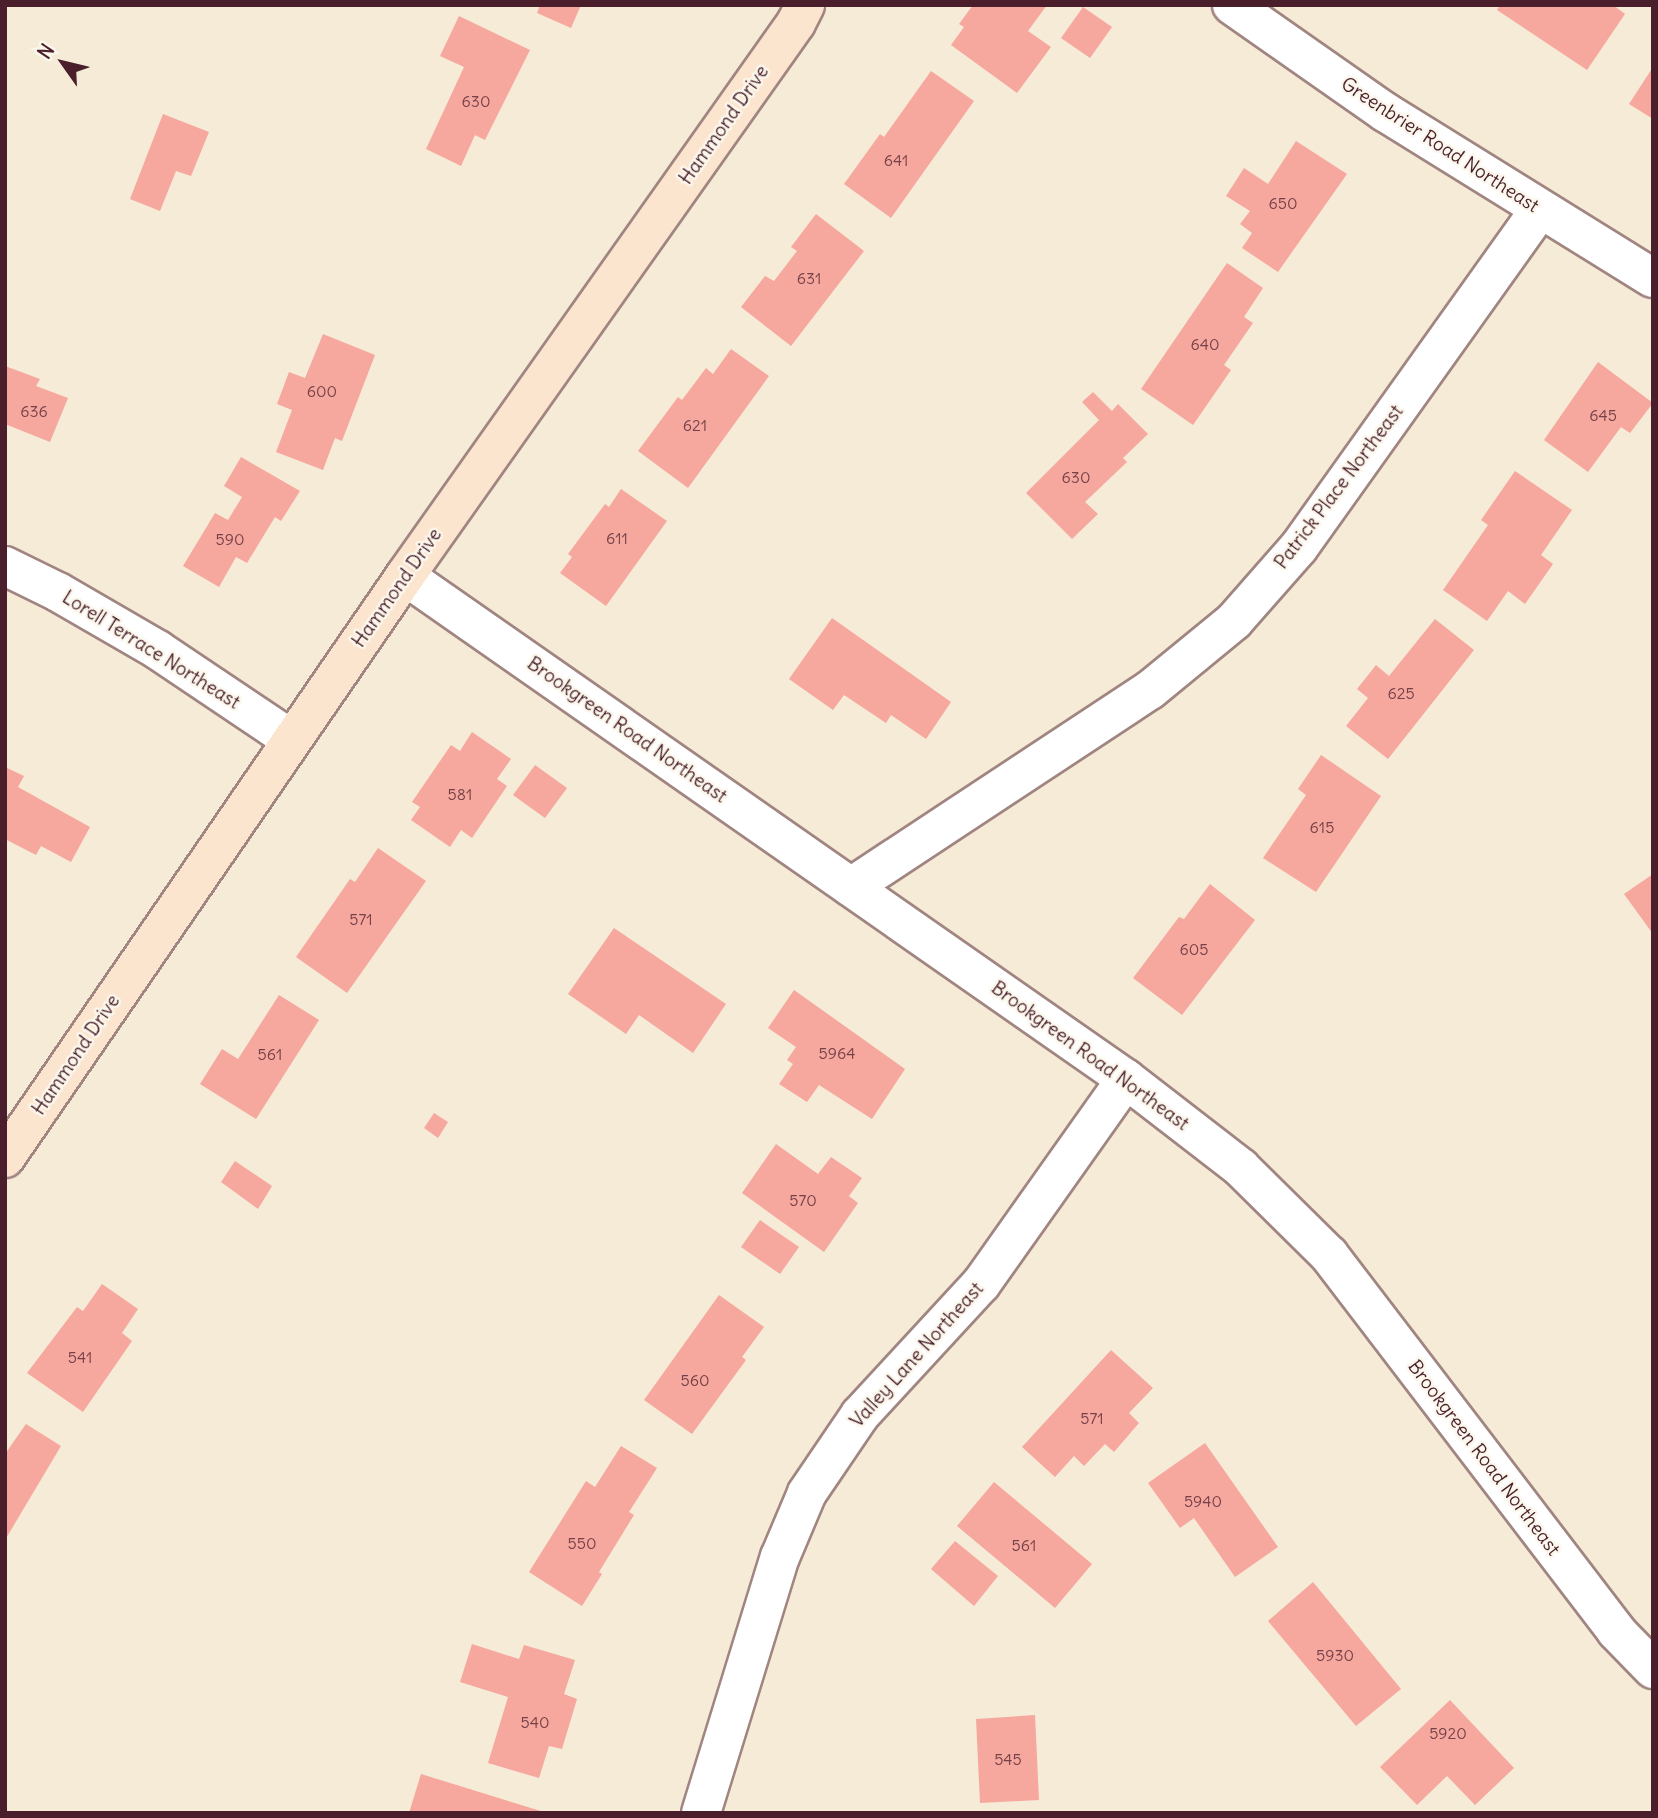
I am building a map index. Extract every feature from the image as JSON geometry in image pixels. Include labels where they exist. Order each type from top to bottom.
[{"type":"street","name":"Greenbrier Road Northeast","points":[[1232,5],[1385,112],[1653,278]]},
{"type":"street","name":"Hammond Drive","points":[[5,1158],[405,576],[805,11]]},
{"type":"street","name":"Patrick Place Northeast","points":[[851,887],[1150,690],[1234,621],[1299,547],[1540,209]]},
{"type":"street","name":"Lorell Terrace Northeast","points":[[5,566],[58,592],[158,650],[292,740]]},
{"type":"street","name":"Brookgreen Road Northeast","points":[[405,576],[1126,1079],[1241,1168],[1329,1255],[1616,1631],[1653,1669]]},
{"type":"street","name":"Valley Lane Northeast","points":[[701,1813],[780,1556],[807,1493],[860,1415],[981,1284],[1126,1079]]},
{"type":"building","points":[[540,5],[581,5],[571,28],[537,13]]},
{"type":"building","points":[[973,5],[1047,5],[1028,31],[1051,47],[1017,93],[951,45],[964,27],[959,24]]},
{"type":"building","points":[[1500,5],[1613,5],[1625,14],[1587,70],[1497,10]]},
{"type":"building","points":[[1083,7],[1112,27],[1090,58],[1061,38]]},
{"type":"building","points":[[459,16],[530,50],[485,140],[475,135],[461,166],[426,149],[464,67],[440,56]]},
{"type":"building","points":[[1653,67],[1653,119],[1629,104]]},
{"type":"building","points":[[931,71],[974,101],[891,218],[844,184],[880,134],[884,137]]},
{"type":"building","points":[[163,114],[209,132],[191,176],[176,171],[160,211],[130,199]]},
{"type":"building","points":[[1296,141],[1347,174],[1278,272],[1242,248],[1252,233],[1240,224],[1250,211],[1226,196],[1244,168],[1268,184]]},
{"type":"building","points":[[816,214],[864,251],[791,346],[741,307],[765,276],[774,281],[797,251],[791,247]]},
{"type":"building","points":[[1227,263],[1263,288],[1244,317],[1253,323],[1224,365],[1231,370],[1193,425],[1141,389]]},
{"type":"building","points":[[323,334],[375,355],[342,441],[335,438],[323,470],[276,452],[292,410],[277,404],[289,372],[305,378]]},
{"type":"building","points":[[731,349],[769,376],[688,488],[638,451],[678,397],[682,400],[706,368],[713,374]]},
{"type":"building","points":[[1598,362],[1653,403],[1630,433],[1621,427],[1588,472],[1544,440]]},
{"type":"building","points":[[5,366],[40,379],[36,386],[68,398],[50,442],[5,424]]},
{"type":"building","points":[[1093,392],[1112,411],[1118,404],[1148,434],[1123,458],[1127,462],[1085,502],[1098,514],[1072,539],[1026,493],[1099,420],[1082,402]]},
{"type":"building","points":[[241,457],[300,491],[281,521],[275,517],[247,563],[236,557],[219,587],[183,566],[215,513],[228,520],[242,497],[224,486]]},
{"type":"building","points":[[1515,471],[1572,510],[1541,555],[1553,564],[1525,604],[1508,591],[1487,621],[1443,590],[1488,525],[1481,520]]},
{"type":"building","points":[[621,489],[667,521],[606,606],[560,573],[572,557],[568,554],[605,504],[609,507]]},
{"type":"building","points":[[832,618],[951,702],[926,739],[891,715],[886,723],[844,695],[833,710],[789,679]]},
{"type":"building","points":[[1435,619],[1474,650],[1388,759],[1346,726],[1368,698],[1357,689],[1376,665],[1389,676]]},
{"type":"building","points":[[472,732],[511,759],[497,779],[507,786],[472,838],[461,830],[450,847],[411,820],[420,807],[412,802],[451,745],[460,751]]},
{"type":"building","points":[[1321,755],[1381,796],[1316,892],[1263,858],[1306,795],[1298,789]]},
{"type":"building","points":[[535,765],[567,788],[545,818],[513,795]]},
{"type":"building","points":[[5,767],[24,776],[18,787],[90,827],[71,862],[41,846],[36,855],[5,839]]},
{"type":"building","points":[[378,848],[426,881],[347,993],[296,957],[350,879],[355,882]]},
{"type":"building","points":[[1653,874],[1653,934],[1624,894]]},
{"type":"building","points":[[1210,884],[1255,920],[1182,1015],[1133,978],[1179,917],[1184,919]]},
{"type":"building","points":[[614,928],[726,1004],[693,1053],[639,1015],[626,1034],[568,994]]},
{"type":"building","points":[[794,990],[905,1069],[872,1119],[819,1085],[807,1102],[779,1084],[793,1064],[787,1060],[796,1047],[768,1028]]},
{"type":"building","points":[[279,995],[319,1020],[256,1119],[200,1084],[222,1049],[238,1059]]},
{"type":"building","points":[[434,1113],[448,1122],[438,1138],[424,1128]]},
{"type":"building","points":[[776,1144],[818,1174],[831,1157],[862,1178],[849,1196],[858,1203],[824,1252],[742,1193]]},
{"type":"building","points":[[235,1161],[272,1186],[258,1209],[221,1182]]},
{"type":"building","points":[[760,1220],[799,1247],[780,1274],[741,1247]]},
{"type":"building","points":[[102,1284],[138,1309],[122,1333],[132,1341],[83,1412],[27,1373],[77,1307],[83,1311]]},
{"type":"building","points":[[719,1295],[764,1327],[742,1357],[746,1360],[692,1434],[644,1400]]},
{"type":"building","points":[[1111,1350],[1153,1388],[1129,1413],[1139,1423],[1114,1452],[1105,1444],[1084,1466],[1074,1456],[1055,1477],[1022,1447]]},
{"type":"building","points":[[26,1424],[61,1446],[5,1540],[5,1454]]},
{"type":"building","points":[[1205,1443],[1278,1547],[1235,1577],[1194,1518],[1180,1528],[1148,1483]]},
{"type":"building","points":[[621,1446],[657,1468],[629,1512],[634,1515],[599,1572],[602,1574],[582,1606],[529,1572],[586,1481],[595,1487]]},
{"type":"building","points":[[994,1482],[1092,1564],[1055,1608],[957,1526]]},
{"type":"building","points":[[955,1541],[998,1576],[974,1606],[931,1569]]},
{"type":"building","points":[[1313,1582],[1401,1689],[1356,1726],[1268,1621]]},
{"type":"building","points":[[472,1644],[519,1659],[524,1645],[575,1660],[564,1694],[577,1699],[562,1749],[549,1746],[539,1778],[488,1763],[508,1697],[460,1682]]},
{"type":"building","points":[[1450,1700],[1514,1768],[1475,1805],[1447,1776],[1417,1805],[1380,1767]]},
{"type":"building","points":[[1035,1715],[1039,1800],[980,1803],[976,1719]]},
{"type":"building","points":[[421,1774],[544,1812],[544,1813],[409,1813]]}]
